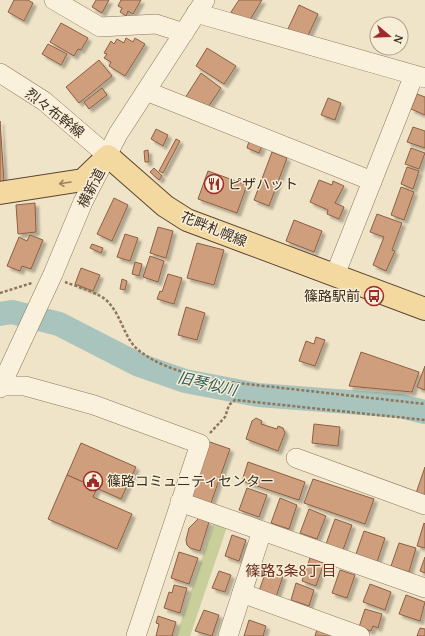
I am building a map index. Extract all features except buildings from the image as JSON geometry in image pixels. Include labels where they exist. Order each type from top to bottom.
[{"type":"main road","points":[[0,193],[83,180],[108,156]]},
{"type":"main road","name":"花畔札幌線","points":[[108,156],[165,206],[186,220],[425,309]]},
{"type":"street","points":[[54,0],[100,27],[156,24],[184,33]]},
{"type":"street","points":[[200,7],[419,76],[372,181],[335,276]]},
{"type":"street","name":"横新道","points":[[0,386],[49,282],[83,202],[118,134],[200,7]]},
{"type":"street","name":"烈々布幹線","points":[[0,73],[44,101],[108,156]]},
{"type":"street","points":[[146,91],[372,181]]},
{"type":"street","points":[[0,386],[24,386],[94,405],[200,444],[136,636]]},
{"type":"street","points":[[296,458],[425,505]]},
{"type":"street","points":[[180,502],[425,588]]},
{"type":"street","points":[[228,636],[262,531]]},
{"type":"street","points":[[242,593],[360,636]]},
{"type":"path","points":[[0,293],[49,282],[87,290],[109,303],[135,346],[149,358],[188,373],[212,380],[425,404]]},
{"type":"path","points":[[200,444],[225,417],[229,405],[235,400],[425,420]]},
{"type":"green space","points":[[214,522],[227,527],[190,636],[176,636]]},
{"type":"waterway","name":"旧琴似川","points":[[0,314],[12,312],[59,324],[139,365],[185,381],[258,395],[401,406],[425,412]]},
{"type":"place","name":"ピザハット","points":[[214,184]]},
{"type":"place","name":"篠路駅前","points":[[374,296]]},
{"type":"place","name":"篠路コミュニティセンター","points":[[93,481]]},
{"type":"district","name":"篠路3条8丁目","points":[[291,571]]}]
